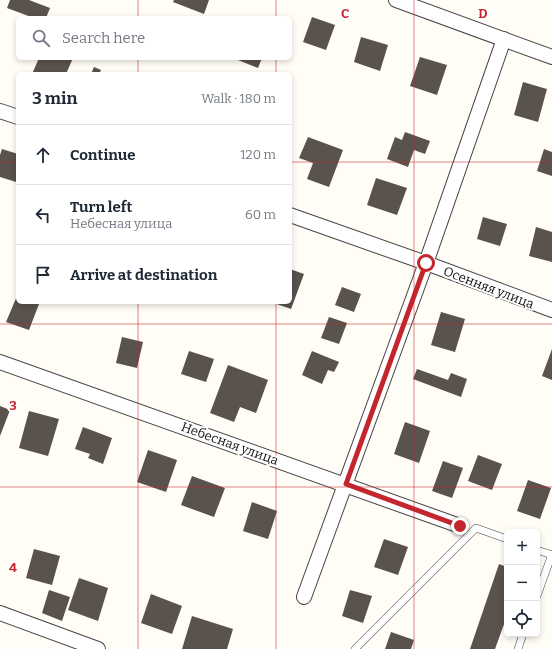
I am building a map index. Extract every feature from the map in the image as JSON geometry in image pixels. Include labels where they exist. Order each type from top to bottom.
[{"type":"street","points":[[396,0],[552,57]]},
{"type":"street","points":[[304,597],[426,263],[504,39]]},
{"type":"street","points":[[0,110],[16,116]]},
{"type":"street","name":"Осенняя улица","points":[[292,216],[426,263],[552,310]]},
{"type":"street","name":"Небесная улица","points":[[0,362],[346,484],[460,526]]},
{"type":"street","points":[[0,613],[98,649]]},
{"type":"lane","points":[[355,649],[476,528],[504,538]]},
{"type":"lane","points":[[540,551],[552,555],[540,588]]},
{"type":"lane","points":[[518,649],[522,637]]},
{"type":"building","points":[[10,0],[29,0],[50,8],[47,16],[29,16],[7,8]]},
{"type":"building","points":[[174,0],[209,0],[204,14],[173,2]]},
{"type":"building","points":[[312,17],[335,25],[326,50],[303,42]]},
{"type":"building","points":[[361,37],[388,45],[380,71],[354,62]]},
{"type":"building","points":[[420,57],[447,65],[437,95],[410,86]]},
{"type":"building","points":[[38,60],[72,60],[67,72],[33,72]]},
{"type":"building","points":[[238,60],[261,60],[258,68]]},
{"type":"building","points":[[94,67],[101,70],[100,72],[92,72]]},
{"type":"building","points":[[523,82],[547,89],[538,122],[514,115]]},
{"type":"building","points":[[405,132],[430,141],[425,154],[414,150],[408,167],[387,159],[395,137],[402,140]]},
{"type":"building","points":[[308,137],[343,150],[329,187],[307,179],[313,163],[299,158]]},
{"type":"building","points":[[2,149],[16,153],[16,182],[0,177],[0,155]]},
{"type":"building","points":[[544,149],[552,152],[552,176],[537,171]]},
{"type":"building","points":[[376,178],[407,188],[397,215],[367,205]]},
{"type":"building","points":[[483,217],[507,224],[500,246],[477,239]]},
{"type":"building","points":[[536,227],[552,232],[552,262],[529,256]]},
{"type":"building","points":[[292,270],[304,274],[291,309],[277,304],[292,304]]},
{"type":"building","points":[[342,287],[361,294],[354,312],[335,305]]},
{"type":"building","points":[[16,298],[16,304],[39,304],[29,330],[6,322]]},
{"type":"building","points":[[441,312],[465,319],[455,352],[431,345]]},
{"type":"building","points":[[329,317],[347,323],[339,344],[321,338]]},
{"type":"building","points":[[122,337],[143,342],[137,368],[116,363]]},
{"type":"building","points":[[552,349],[552,380],[542,376]]},
{"type":"building","points":[[189,351],[214,359],[206,382],[181,374]]},
{"type":"building","points":[[312,351],[339,362],[334,372],[328,370],[322,384],[302,375]]},
{"type":"building","points":[[228,365],[268,380],[256,413],[240,407],[234,422],[210,413]]},
{"type":"building","points":[[417,369],[448,380],[451,373],[467,379],[461,397],[413,379]]},
{"type":"building","points":[[0,406],[10,410],[0,436]]},
{"type":"building","points":[[29,411],[59,419],[48,456],[19,448]]},
{"type":"building","points":[[405,422],[430,431],[419,463],[394,454]]},
{"type":"building","points":[[83,427],[112,438],[103,464],[88,458],[90,454],[75,449]]},
{"type":"building","points":[[148,450],[177,460],[166,492],[137,482]]},
{"type":"building","points":[[478,455],[502,464],[492,490],[468,481]]},
{"type":"building","points":[[443,461],[463,468],[452,498],[432,491]]},
{"type":"building","points":[[192,476],[225,488],[214,517],[181,505]]},
{"type":"building","points":[[528,480],[551,488],[540,519],[517,511]]},
{"type":"building","points":[[252,502],[277,511],[268,539],[243,531]]},
{"type":"building","points":[[384,539],[408,547],[398,575],[374,567]]},
{"type":"building","points":[[34,549],[60,556],[52,585],[26,578]]},
{"type":"building","points":[[499,564],[504,566],[504,624],[495,649],[470,649]]},
{"type":"building","points":[[79,578],[108,588],[98,621],[68,610]]},
{"type":"building","points":[[49,590],[70,597],[62,621],[42,613]]},
{"type":"building","points":[[350,590],[372,596],[363,623],[342,616]]},
{"type":"building","points":[[151,594],[182,606],[172,634],[141,623]]},
{"type":"building","points":[[192,616],[233,629],[227,649],[182,649]]},
{"type":"building","points":[[391,632],[414,640],[411,649],[385,649]]},
{"type":"route","points":[[426,263],[346,484],[460,526]]}]
